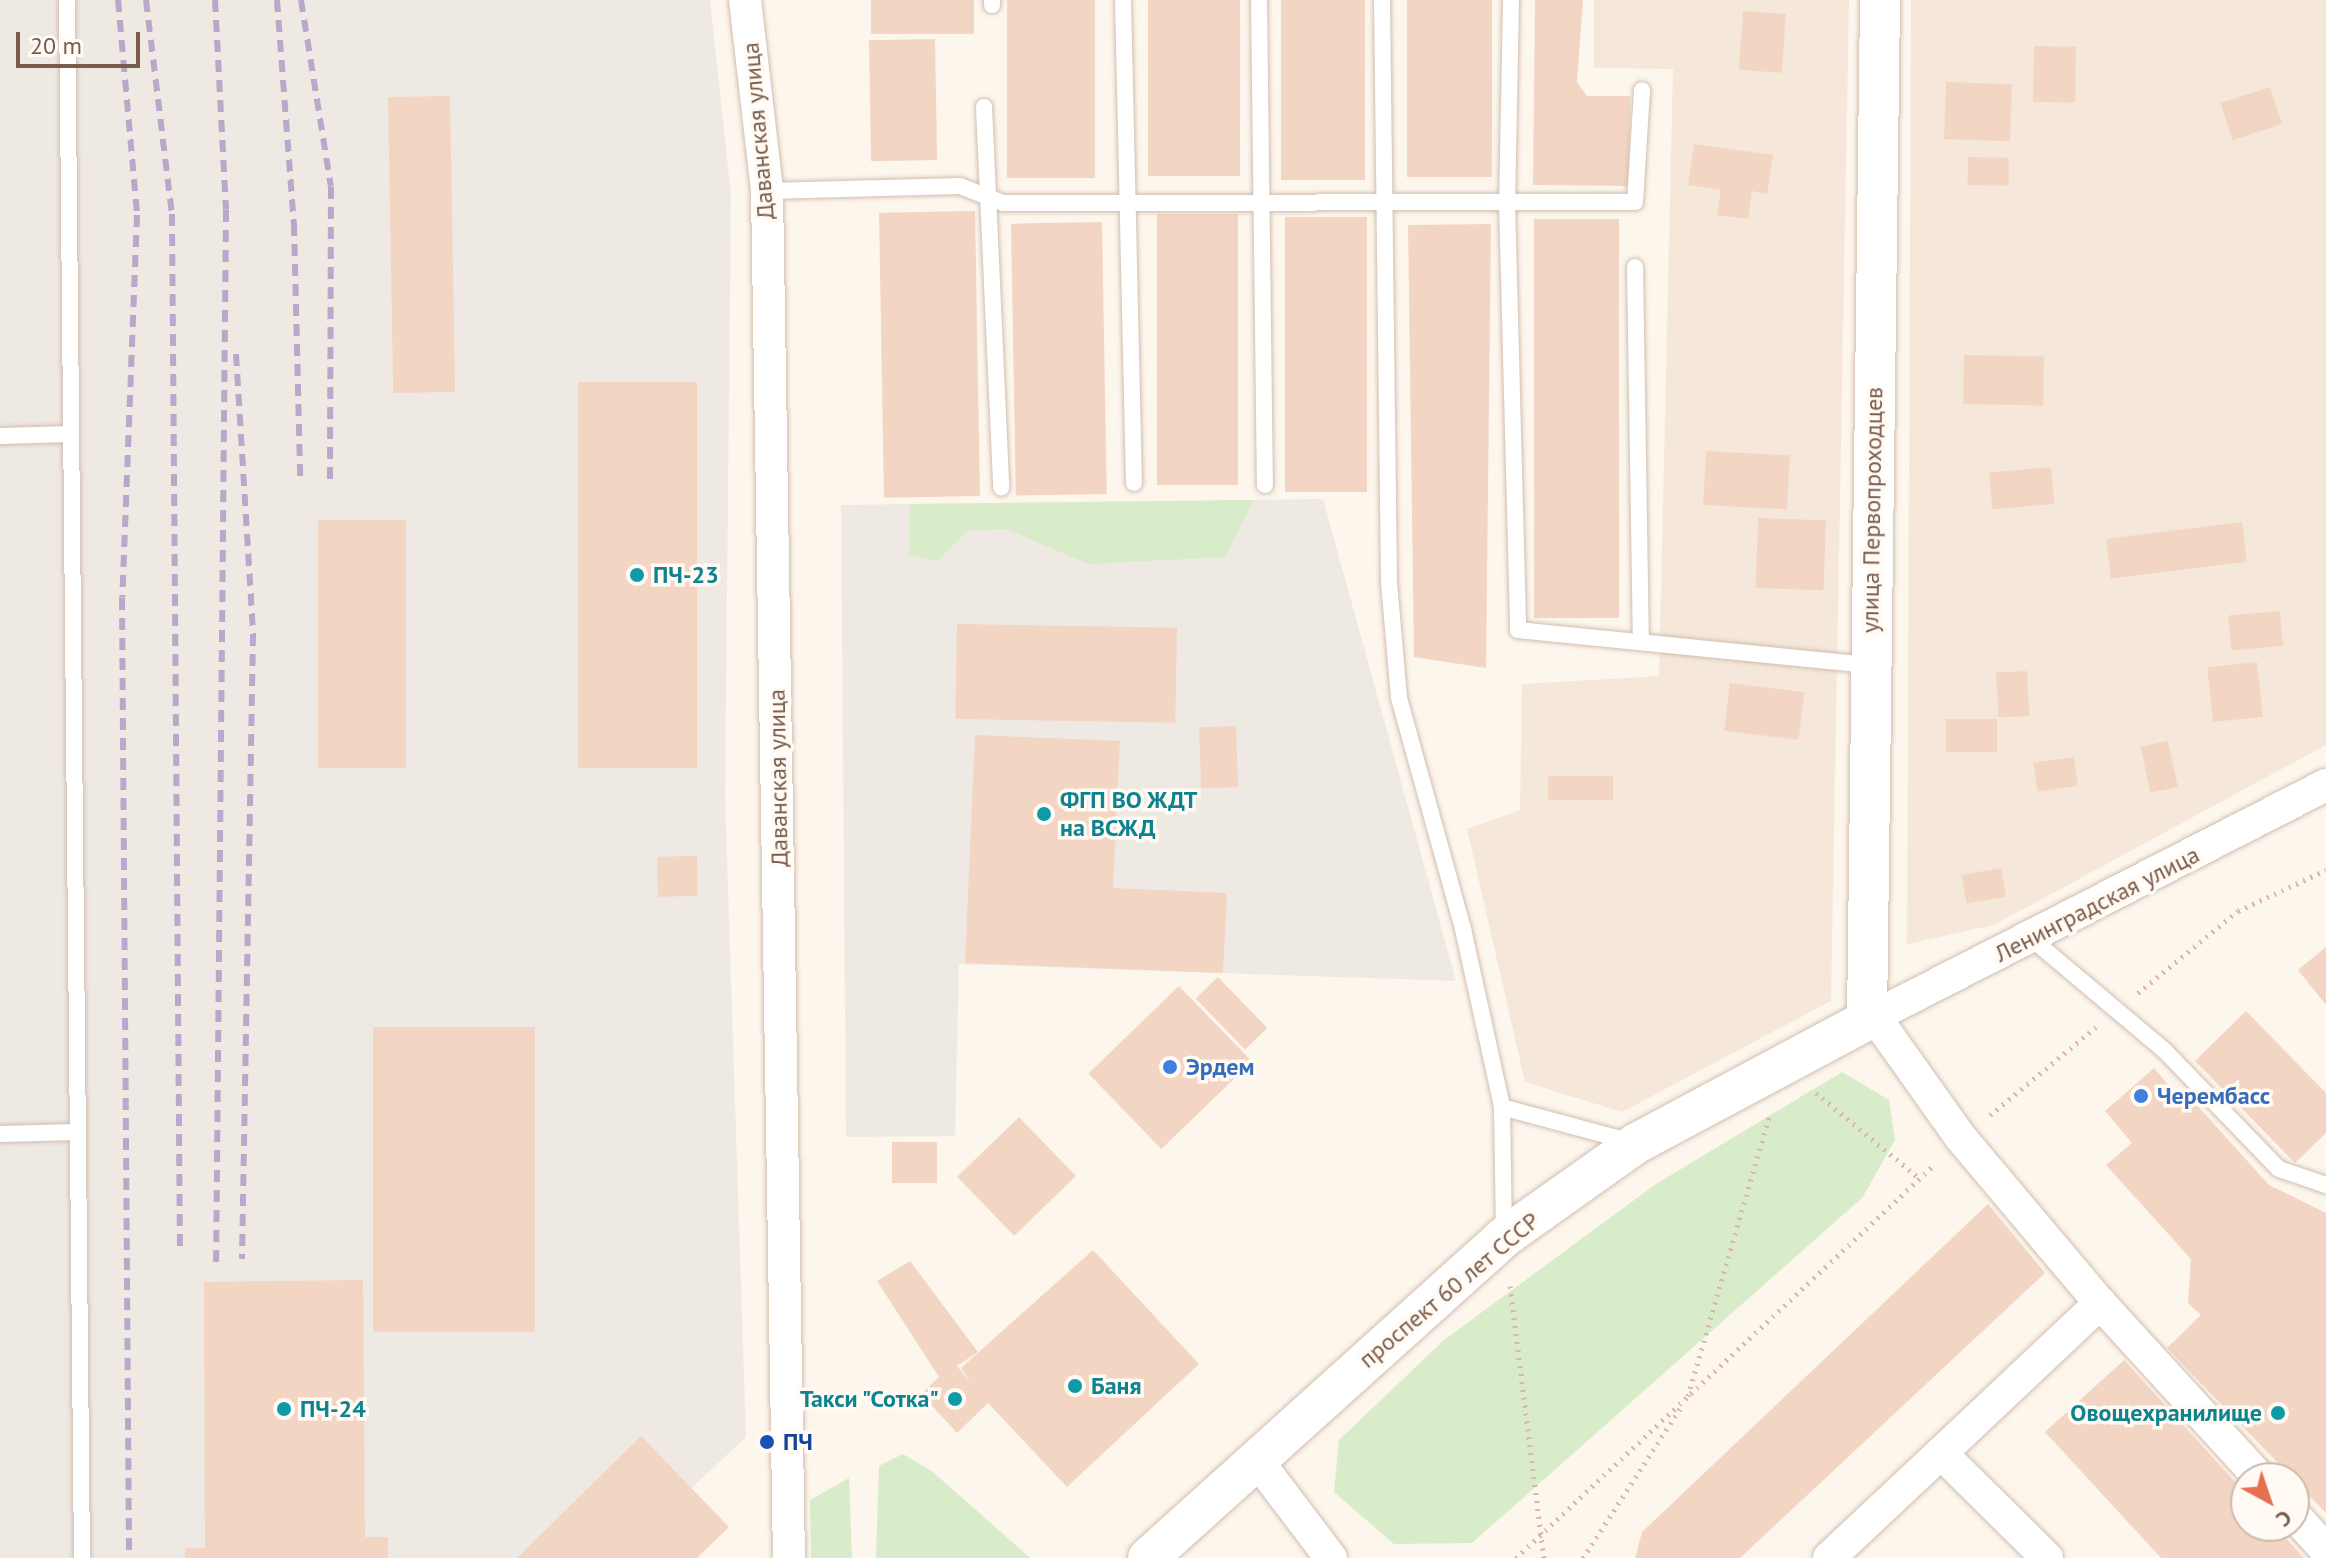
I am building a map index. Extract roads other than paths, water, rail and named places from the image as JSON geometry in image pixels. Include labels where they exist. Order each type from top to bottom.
[{"type":"street","name":"Даванская улица","points":[[745,0],[767,191],[789,1558]]},
{"type":"street","name":"улица Первопроходцев","points":[[1871,1019],[1870,665],[1880,0]]},
{"type":"street","name":"Ленинградская улица","points":[[1871,1019],[2032,939],[2326,785]]},
{"type":"street","name":"проспект 60 лет СССР","points":[[1148,1558],[1504,1237],[1637,1143],[1871,1019]]},
{"type":"street","points":[[1871,1019],[1961,1138],[2100,1303],[2245,1462]]},
{"type":"street","points":[[1829,1558],[2100,1303]]},
{"type":"street","points":[[1941,1453],[2047,1558]]},
{"type":"street","points":[[1256,1459],[1331,1558]]},
{"type":"street","points":[[2310,1532],[2326,1550]]},
{"type":"lane","points":[[67,0],[82,1558]]},
{"type":"lane","points":[[1123,0],[1134,483]]},
{"type":"lane","points":[[1259,0],[1265,485]]},
{"type":"lane","points":[[1382,0],[1387,202],[1389,583],[1399,698],[1463,929],[1502,1107],[1504,1237]]},
{"type":"lane","points":[[1511,0],[1507,202],[1518,630],[1870,665]]},
{"type":"lane","points":[[767,191],[960,186],[1003,203],[1635,202],[1642,90]]},
{"type":"lane","points":[[984,107],[1001,488]]},
{"type":"lane","points":[[1635,267],[1641,642]]},
{"type":"lane","points":[[0,436],[71,434]]},
{"type":"lane","points":[[2032,939],[2164,1050],[2279,1169],[2326,1193]]},
{"type":"lane","points":[[1502,1107],[1637,1143]]},
{"type":"lane","points":[[0,1134],[78,1132]]},
{"type":"lane","points":[[2279,1169],[2326,1185]]},
{"type":"railway","points":[[118,0],[137,215],[122,598],[129,1558]]},
{"type":"railway","points":[[146,0],[172,214],[180,1253]]},
{"type":"railway","points":[[215,0],[226,210],[216,1264]]},
{"type":"railway","points":[[277,0],[294,224],[300,478]]},
{"type":"railway","points":[[301,0],[331,187],[330,479]]},
{"type":"railway","points":[[236,354],[253,634],[242,1259]]},
{"type":"place","name":"ПЧ-23","points":[[637,575]]},
{"type":"place","name":"ФГП ВО ЖДТ на ВСЖД","points":[[1044,814]]},
{"type":"place","name":"Эрдем","points":[[1170,1067]]},
{"type":"place","name":"Черембасс","points":[[2141,1096]]},
{"type":"place","name":"Баня","points":[[1075,1386]]},
{"type":"place","name":"Такси \"Сотка\"","points":[[955,1399]]},
{"type":"place","name":"ПЧ-24","points":[[284,1409]]},
{"type":"place","name":"Овощехранилище","points":[[2278,1413]]},
{"type":"place","name":"ПЧ","points":[[767,1442]]}]
